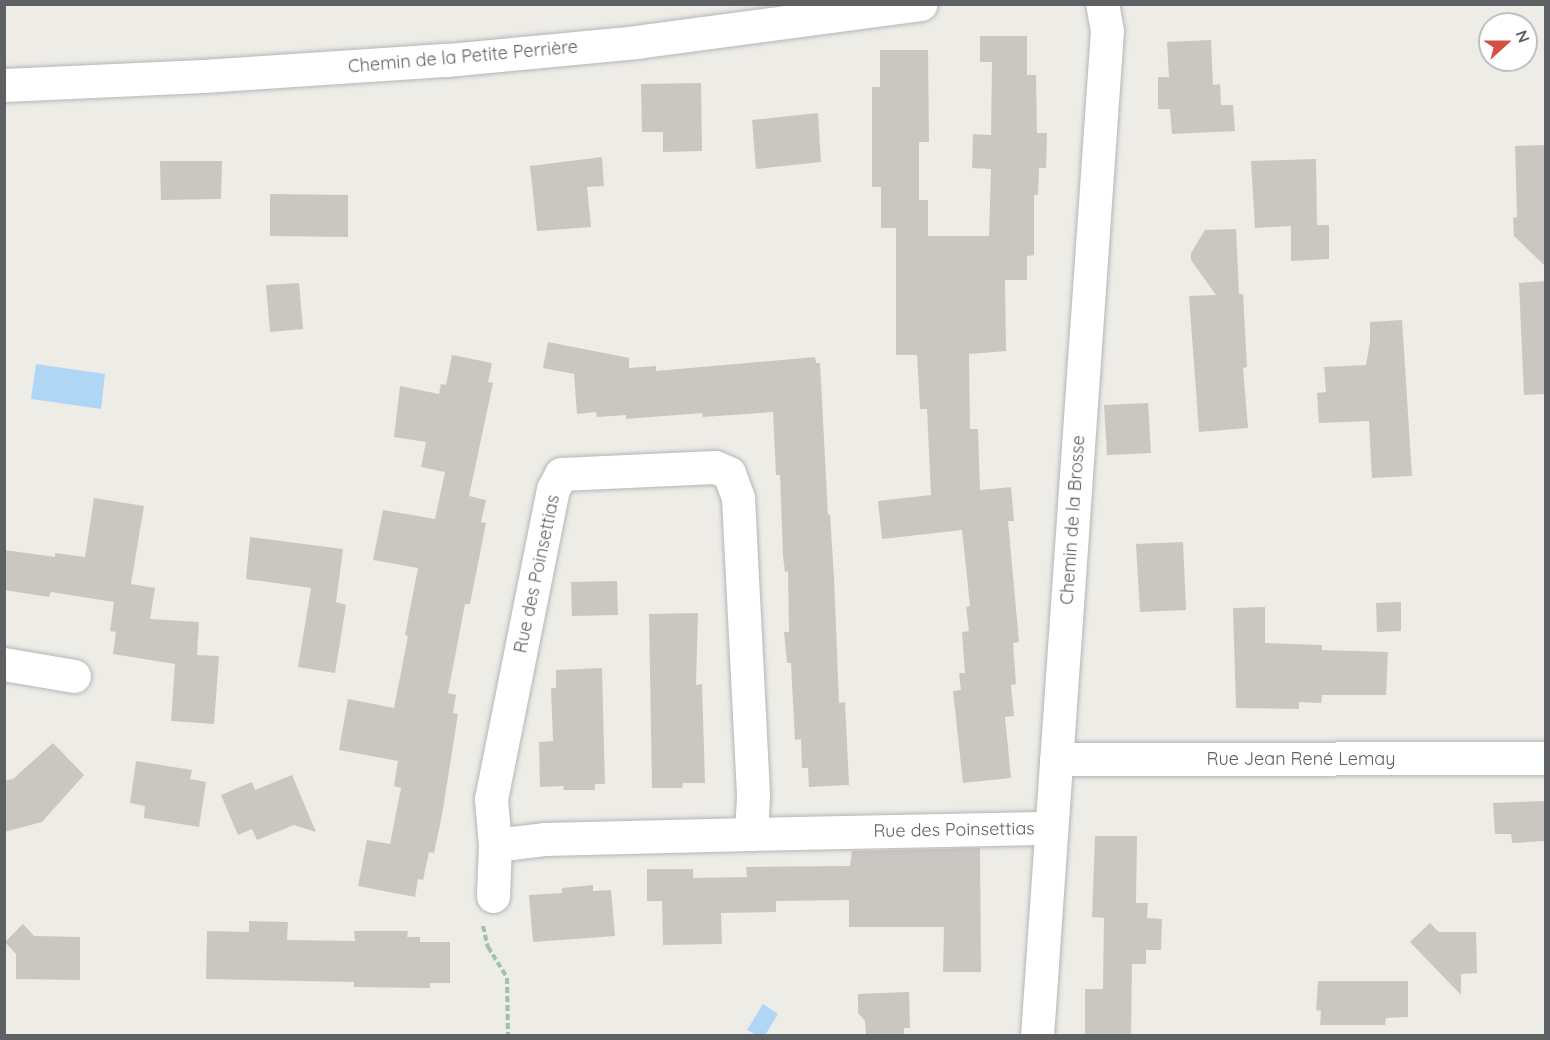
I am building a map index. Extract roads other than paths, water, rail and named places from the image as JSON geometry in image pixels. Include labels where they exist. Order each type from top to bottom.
[{"type":"street","name":"Chemin de la Petite Perrière","points":[[4,85],[203,76],[447,60],[636,42],[920,4]]},
{"type":"street","name":"Chemin de la Brosse","points":[[1037,1035],[1049,828],[1056,759],[1107,31],[1102,4]]},
{"type":"street","name":"Rue des Poinsettias","points":[[493,897],[495,845],[491,799],[553,489],[561,474],[703,467],[715,467],[729,473],[738,498],[753,796],[750,834]]},
{"type":"street","points":[[4,664],[74,676]]},
{"type":"street","name":"Rue Jean René Lemay","points":[[1056,759],[1545,758]]},
{"type":"street","name":"Rue des Poinsettias","points":[[495,845],[544,839],[1049,828]]},
{"type":"water","points":[[36,364],[105,374],[101,409],[31,399]]},
{"type":"water","points":[[763,1004],[778,1014],[765,1035],[756,1035],[747,1030]]}]
